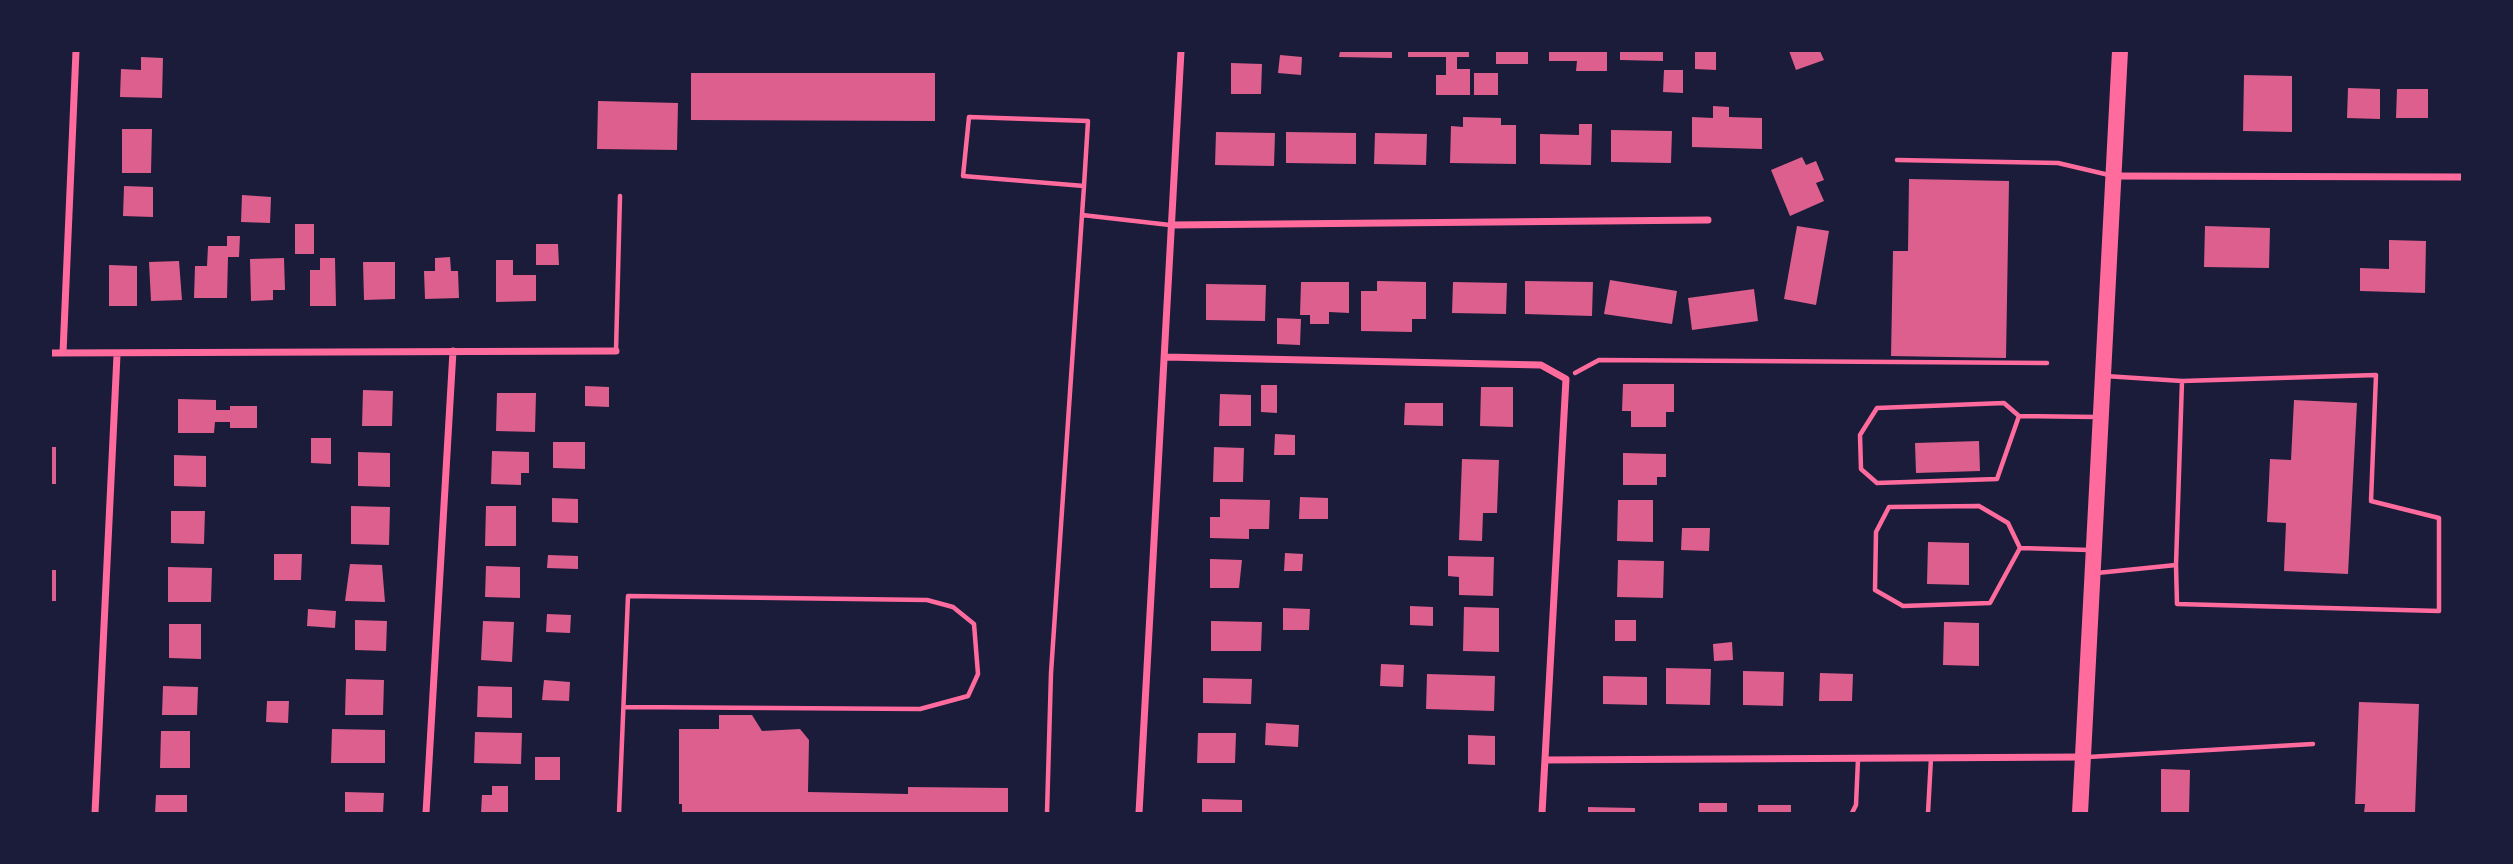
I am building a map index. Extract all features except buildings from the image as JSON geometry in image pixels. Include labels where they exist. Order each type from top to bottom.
[{"type":"main road","points":[[2080,813],[2120,51]]},
{"type":"street","points":[[63,353],[76,51]]},
{"type":"street","points":[[1139,813],[1181,51]]},
{"type":"street","points":[[2113,176],[2462,177]]},
{"type":"street","points":[[1171,225],[1708,220]]},
{"type":"street","points":[[426,813],[453,351]]},
{"type":"street","points":[[51,354],[616,351]]},
{"type":"street","points":[[95,813],[117,355]]},
{"type":"street","points":[[1165,357],[1541,365],[1566,379],[1542,813]]},
{"type":"street","points":[[1545,760],[2084,757]]},
{"type":"lane","points":[[1047,813],[1051,673],[1084,186],[1088,121],[969,117],[963,176],[1084,186]]},
{"type":"lane","points":[[1897,160],[2058,163],[2113,176]]},
{"type":"lane","points":[[616,351],[620,196]]},
{"type":"lane","points":[[1082,215],[1171,225]]},
{"type":"lane","points":[[2103,376],[2182,381],[2376,375],[2371,501],[2439,518],[2439,611],[2177,604],[2182,381]]},
{"type":"lane","points":[[2019,416],[1997,479],[1877,483],[1861,469],[1860,435],[1877,408],[2004,403],[2019,416],[2101,417]]},
{"type":"lane","points":[[1979,506],[2008,523],[2020,548],[1990,603],[1903,606],[1875,590],[1876,531],[1889,507],[1979,506]]},
{"type":"lane","points":[[2020,548],[2094,550]]},
{"type":"lane","points":[[2093,574],[2176,565]]},
{"type":"lane","points":[[619,813],[628,596],[927,600],[953,607],[974,624],[978,674],[968,696],[920,709],[625,708]]},
{"type":"lane","points":[[2084,757],[2313,744]]},
{"type":"lane","points":[[1852,813],[1856,805],[1858,758]]},
{"type":"lane","points":[[1927,813],[1931,758]]},
{"type":"path","points":[[1566,379],[1599,360],[2047,363]]}]
